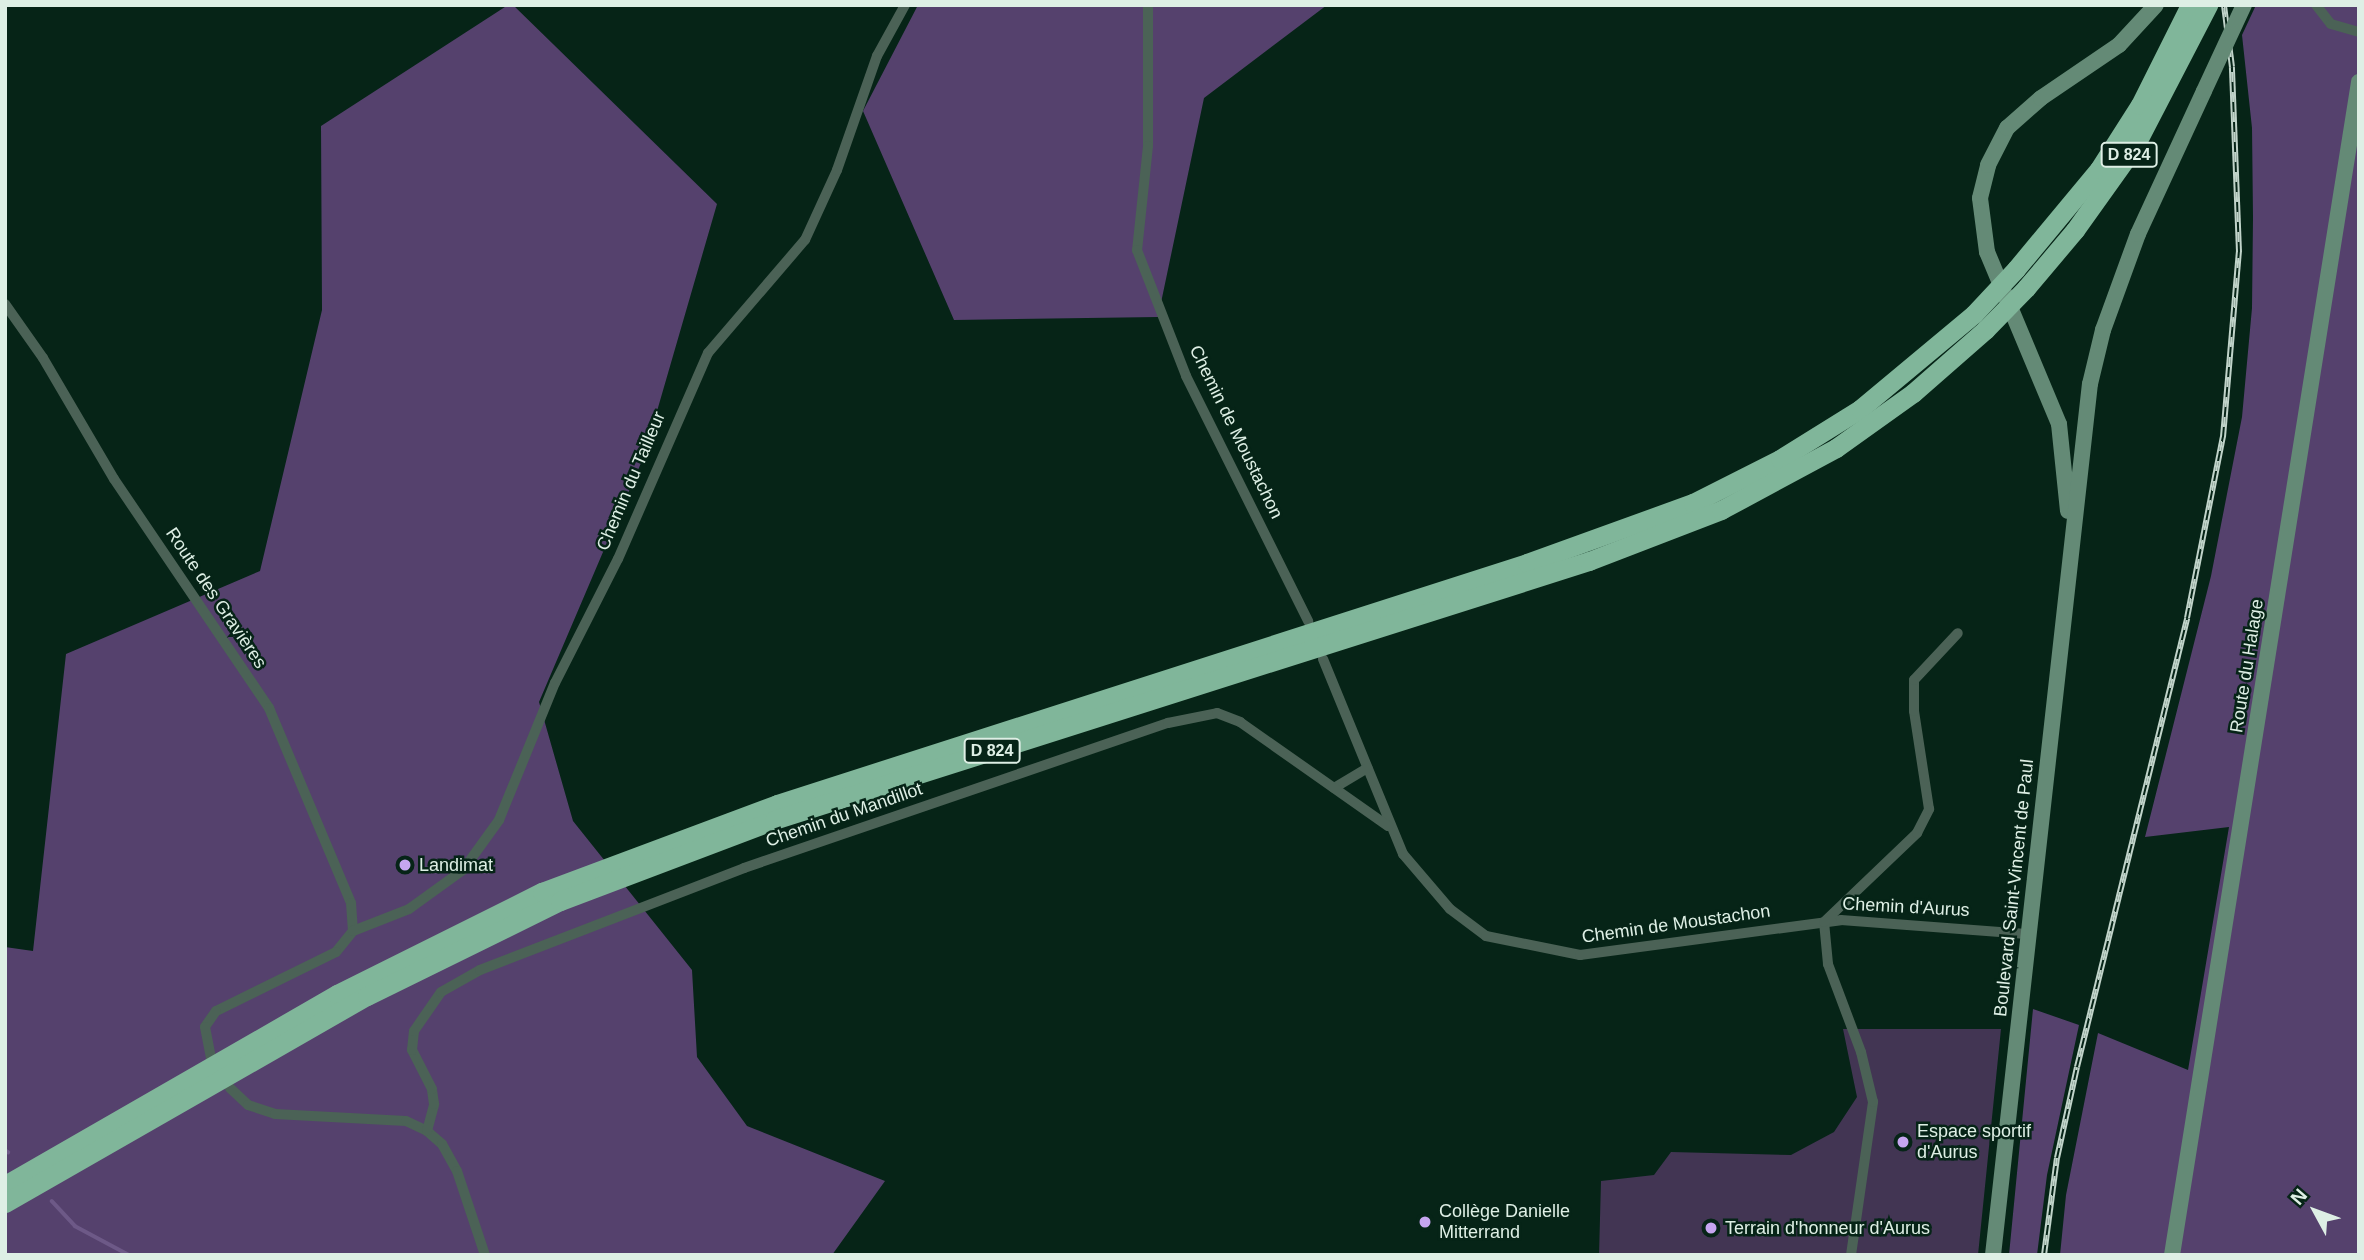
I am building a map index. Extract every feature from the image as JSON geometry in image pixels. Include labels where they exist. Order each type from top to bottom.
[{"type":"highway","name":"D 824","points":[[5,1203],[367,996],[560,901],[774,820],[1590,561],[1721,510],[1846,442],[1922,386],[1980,322],[2016,269],[2099,169],[2140,106],[2190,5]]},
{"type":"highway","name":"D 824","points":[[5,1185],[337,994],[542,892],[777,804],[1527,563],[1693,503],[1780,459],[1850,416],[1938,348],[1980,322],[2026,288],[2089,212],[2135,146],[2208,5]]},
{"type":"main road","points":[[2070,538],[2066,464],[2059,424],[1987,252],[1980,198],[1988,165],[2007,128],[2035,103],[2119,45],[2156,5]]},
{"type":"main road","points":[[2070,538],[2081,480],[2090,384],[2103,330],[2137,234],[2244,5]]},
{"type":"main road","name":"Route du Halage","points":[[2172,1255],[2359,82]]},
{"type":"main road","name":"Boulevard Saint-Vincent de Paul","points":[[1991,1250],[2029,933],[2070,538]]},
{"type":"street","name":"Chemin du Tailleur","points":[[353,931],[410,909],[463,870],[499,820],[555,683],[618,559],[702,363],[743,308],[805,240],[837,170],[877,56],[905,5]]},
{"type":"street","name":"Chemin de Moustachon","points":[[1148,5],[1148,146],[1137,250],[1186,376],[1308,621]]},
{"type":"street","points":[[2316,5],[2331,24],[2359,32]]},
{"type":"street","name":"Route des Gravières","points":[[5,304],[43,358],[114,479],[269,708],[351,903],[353,931]]},
{"type":"street","points":[[1851,1255],[1873,1102],[1861,1052],[1828,964],[1824,922],[1917,833],[1929,809],[1914,711],[1914,680],[1958,633]]},
{"type":"street","name":"Chemin de Moustachon","points":[[1323,659],[1388,826],[1403,854],[1450,909],[1486,936],[1523,947],[1580,956],[1824,922]]},
{"type":"street","name":"Chemin du Mandillot","points":[[428,1131],[434,1104],[432,1089],[412,1050],[414,1031],[441,992],[481,970],[744,868],[1195,715],[1217,713],[1240,722],[1388,826]]},
{"type":"street","points":[[1334,788],[1367,768]]},
{"type":"street","name":"Chemin d'Aurus","points":[[1824,922],[1910,923],[2029,933]]},
{"type":"street","points":[[211,1056],[205,1027],[216,1011],[336,951],[353,931]]},
{"type":"street","points":[[230,1088],[248,1105],[275,1114],[406,1121],[428,1131],[442,1144],[457,1171],[485,1255]]},
{"type":"shaded area","points":[[508,5],[513,5],[717,204],[644,456],[539,702],[573,821],[692,970],[697,1057],[747,1126],[885,1181],[832,1255],[5,1255],[5,947],[33,951],[66,654],[260,571],[322,310],[321,126]]},
{"type":"shaded area","points":[[918,5],[1327,5],[1204,98],[1158,317],[954,320],[863,111]]},
{"type":"shaded area","points":[[2256,5],[2359,5],[2359,1255],[2060,1255],[2066,1195],[2098,1033],[2188,1070],[2229,827],[2145,837],[2211,576],[2242,417],[2252,308],[2253,218],[2252,128],[2242,35]]},
{"type":"shaded area","points":[[2033,1009],[2079,1025],[2047,1175],[2037,1255],[2009,1255]]},
{"type":"shaded area","name":"Espace sportif d'Aurus","points":[[1843,1029],[2001,1029],[1978,1255],[1599,1255],[1601,1181],[1654,1175],[1671,1152],[1791,1155],[1834,1132],[1857,1097]]},
{"type":"waterway","points":[[52,1201],[75,1226],[129,1255]]},
{"type":"railway","points":[[2044,1255],[2057,1158],[2187,618],[2223,437],[2239,252],[2232,67],[2224,5]]},
{"type":"place","name":"Landimat","points":[[405,865]]},
{"type":"place","name":"Espace sportif d'Aurus","points":[[1903,1142]]},
{"type":"place","name":"Collège Danielle Mitterrand","points":[[1425,1222]]},
{"type":"place","name":"Terrain d'honneur d'Aurus","points":[[1711,1228]]}]
